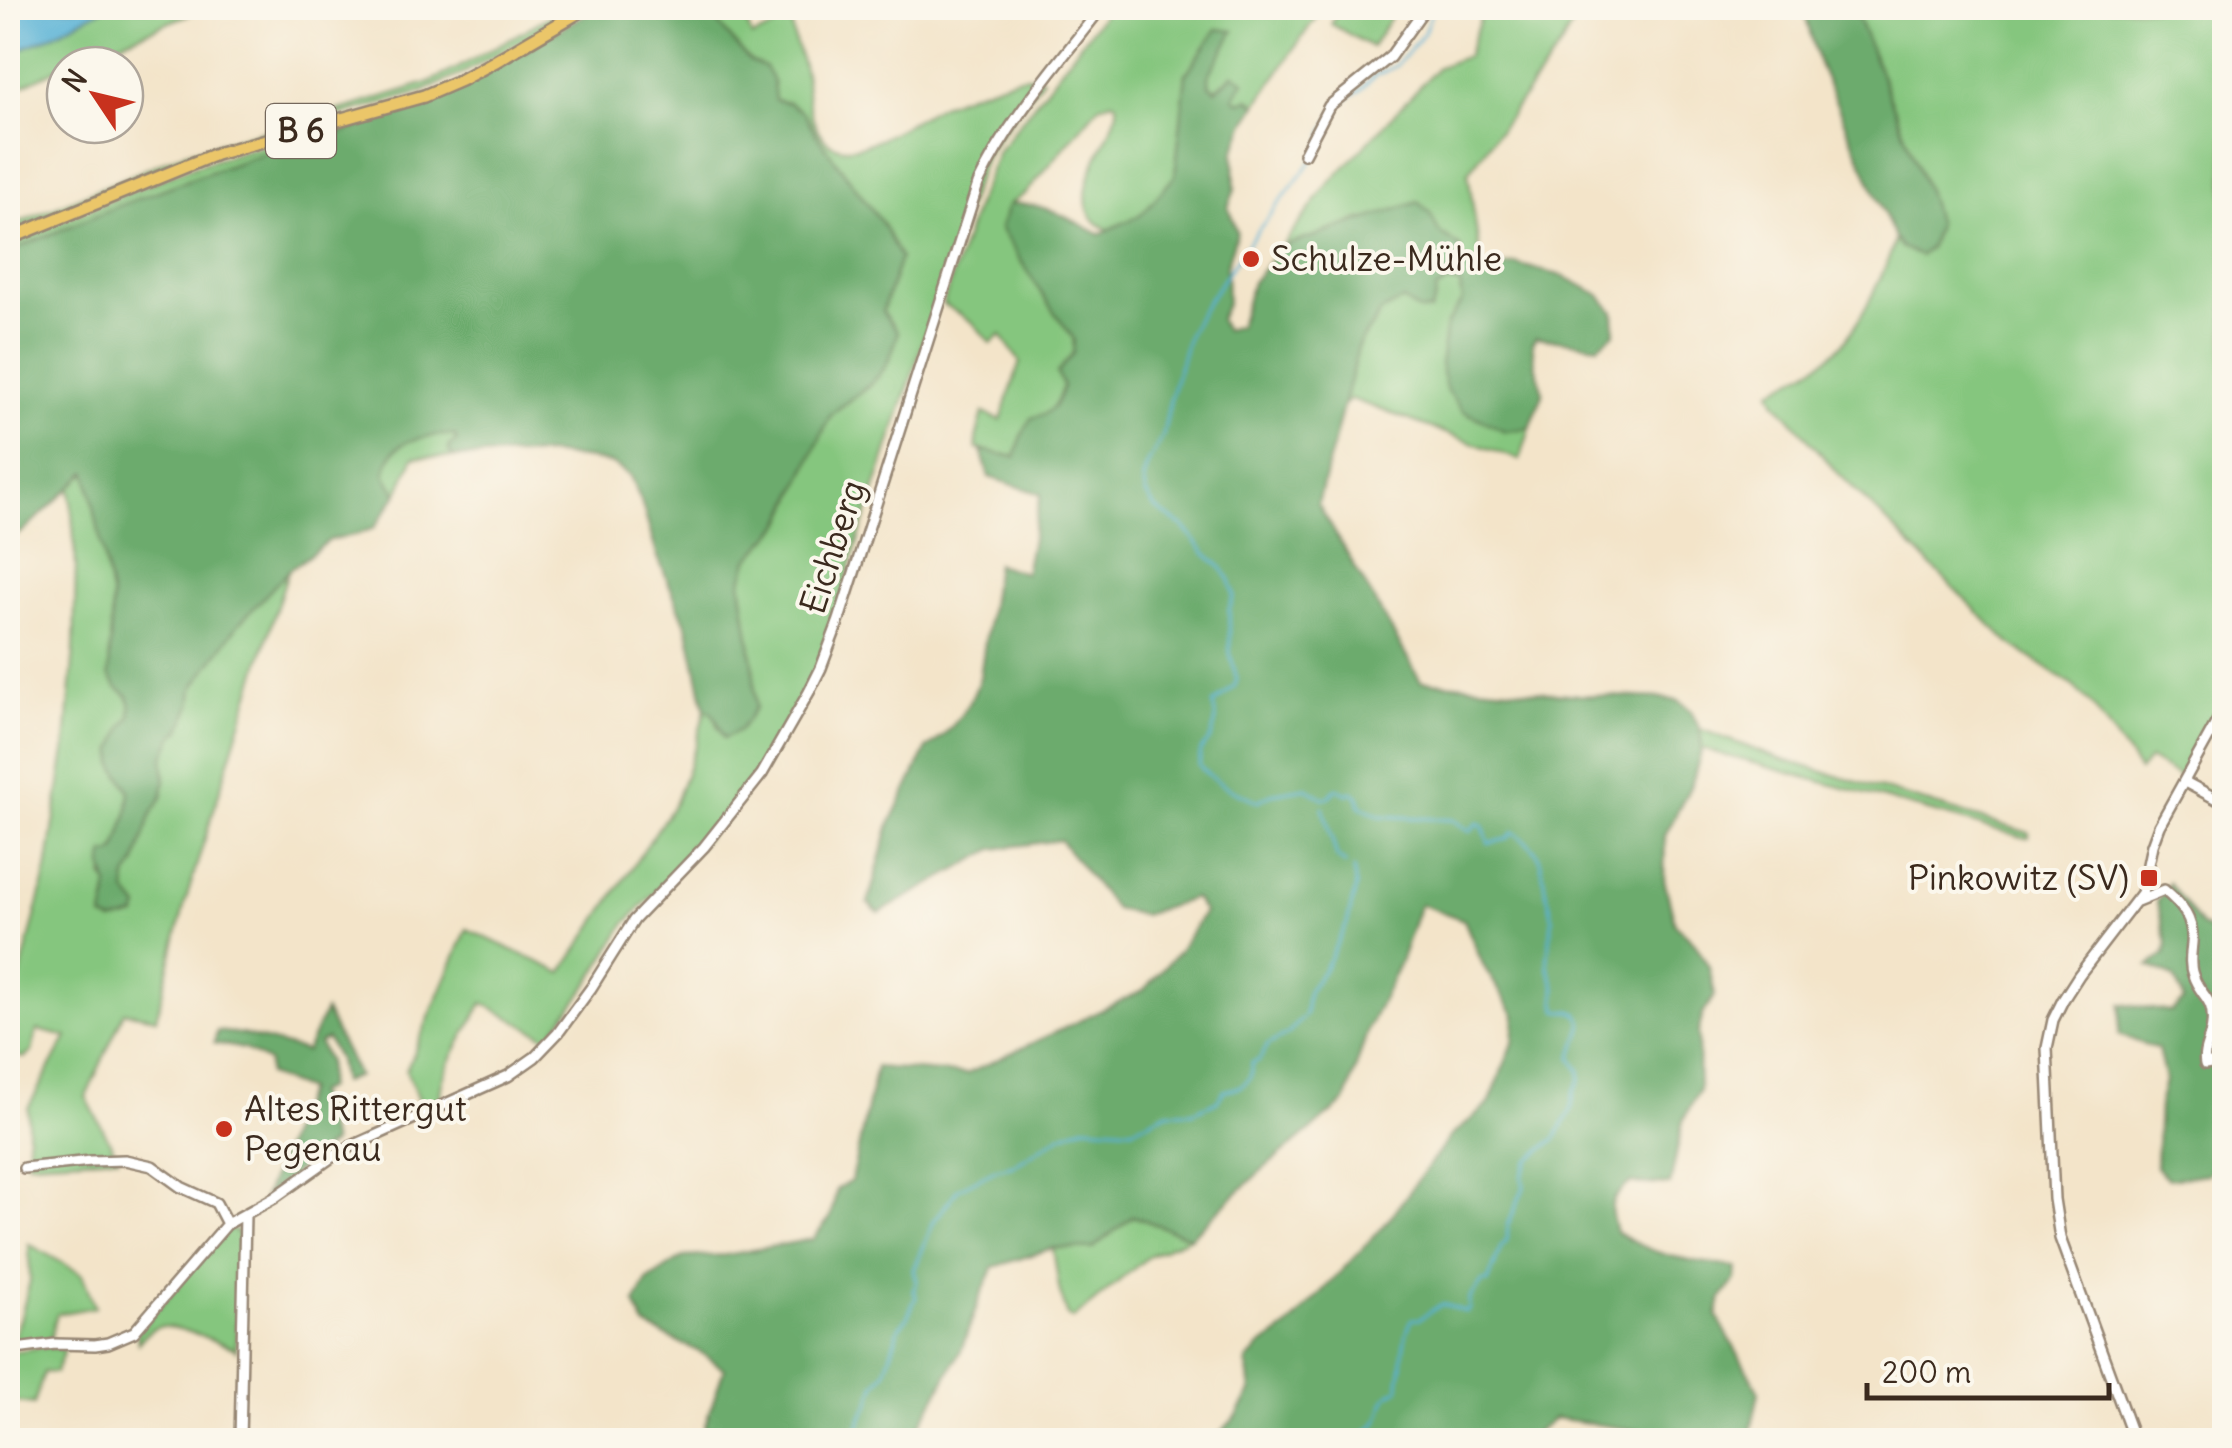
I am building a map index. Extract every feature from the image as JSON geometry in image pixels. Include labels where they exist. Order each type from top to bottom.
[{"type":"main road","name":"B 6","points":[[8,238],[216,154],[424,96],[461,80],[586,8]]},
{"type":"street","name":"Eichberg","points":[[228,1224],[274,1198],[340,1152],[508,1076],[535,1057],[580,1003],[634,920],[704,846],[762,774],[821,668],[839,620],[978,184],[992,154],[1101,8]]},
{"type":"street","points":[[1304,154],[1329,106],[1390,57],[1424,8]]},
{"type":"street","points":[[2134,1440],[2060,1238],[2047,1048],[2053,1020],[2063,1000],[2145,886],[2158,826],[2224,709]]},
{"type":"street","points":[[2185,782],[2224,803]]},
{"type":"street","points":[[2148,865],[2156,881],[2190,918],[2190,966],[2194,982],[2211,1002],[2212,1026],[2203,1058],[2205,1064],[2224,1058]]},
{"type":"street","points":[[2145,886],[2156,881]]},
{"type":"street","points":[[2137,901],[2164,890]]},
{"type":"street","points":[[8,1350],[56,1344],[96,1345],[134,1332],[228,1224],[216,1203],[182,1187],[152,1166],[124,1160],[91,1160],[24,1168]]},
{"type":"street","points":[[240,1440],[245,1216]]},
{"type":"green space","points":[[104,8],[197,11],[114,45],[45,45],[45,75],[8,93],[8,54]]},
{"type":"green space","points":[[564,8],[578,8],[460,75],[422,92],[186,160],[8,234],[8,227],[184,153],[427,83]]},
{"type":"green space","points":[[595,8],[718,8],[720,26],[750,61],[765,67],[773,81],[775,100],[804,113],[882,223],[900,258],[882,312],[898,332],[889,359],[875,379],[829,418],[781,524],[748,560],[741,584],[756,707],[741,729],[724,738],[715,718],[705,710],[688,629],[630,476],[612,464],[547,454],[454,457],[449,451],[456,441],[452,435],[413,440],[391,456],[385,474],[397,495],[374,528],[330,540],[288,571],[237,626],[193,688],[191,705],[180,731],[163,758],[162,797],[127,877],[126,892],[139,908],[136,916],[113,922],[103,917],[108,883],[103,859],[105,853],[116,850],[130,791],[114,765],[114,750],[130,718],[131,707],[128,696],[109,675],[112,598],[87,472],[25,530],[8,540],[8,252],[193,178],[262,154],[332,136],[452,93]]},
{"type":"green space","points":[[718,8],[742,8],[752,37],[773,28],[775,8],[806,8],[793,16],[792,29],[814,122],[826,140],[841,147],[858,147],[878,140],[939,106],[1009,80],[1026,76],[1043,79],[986,155],[831,634],[764,766],[702,843],[626,923],[586,988],[548,1038],[483,1003],[448,1065],[441,1100],[424,1110],[406,1071],[467,929],[562,973],[675,803],[705,710],[716,718],[718,728],[756,707],[741,584],[748,560],[782,524],[829,418],[875,380],[889,359],[898,332],[882,312],[900,258],[882,223],[804,113],[789,103],[774,100],[773,81],[720,26]]},
{"type":"green space","points":[[1108,8],[1322,8],[1257,104],[1249,99],[1239,103],[1209,84],[1209,75],[1233,31],[1217,29],[1186,74],[1175,176],[1141,215],[1109,230],[1089,212],[1086,201],[1089,178],[1117,112],[1117,104],[1112,101],[1099,106],[1026,193],[1009,204],[1000,228],[1074,339],[1073,353],[1058,373],[1063,386],[1058,401],[1023,433],[1015,457],[977,449],[983,413],[1001,420],[1020,362],[1001,335],[991,343],[972,322],[943,304],[998,151]]},
{"type":"green space","points":[[1341,8],[1397,8],[1372,47],[1331,24]]},
{"type":"green space","points":[[1484,8],[1582,8],[1559,49],[1468,173],[1482,269],[1471,271],[1464,266],[1461,248],[1439,232],[1430,213],[1363,219],[1282,247],[1326,187],[1438,67],[1467,56]]},
{"type":"green space","points":[[1803,8],[1854,8],[1928,193],[1937,225],[1930,247],[1920,256],[1901,247],[1895,238],[1819,64]]},
{"type":"green space","points":[[1854,8],[2224,8],[2224,702],[2180,777],[2149,759],[2139,771],[2092,705],[2073,686],[2009,643],[1838,473],[1776,402],[1771,391],[1819,364],[1843,343],[1874,292],[1895,238],[1901,247],[1928,193]]},
{"type":"green space","points":[[1217,29],[1234,31],[1209,75],[1209,84],[1216,90],[1234,74],[1244,81],[1234,98],[1257,104],[1234,152],[1235,190],[1228,207],[1237,232],[1226,267],[1227,302],[1219,320],[1225,330],[1239,326],[1252,282],[1282,247],[1418,202],[1430,213],[1439,232],[1461,248],[1464,265],[1471,271],[1516,264],[1563,276],[1600,295],[1614,312],[1615,333],[1598,346],[1536,337],[1532,343],[1543,393],[1530,428],[1505,431],[1463,411],[1447,391],[1440,365],[1446,325],[1462,301],[1460,284],[1448,282],[1436,290],[1430,311],[1419,311],[1403,300],[1381,312],[1359,344],[1318,504],[1421,681],[1662,698],[1678,701],[1691,711],[1700,729],[1702,749],[1692,783],[1665,836],[1664,879],[1675,924],[1695,943],[1709,967],[1715,995],[1703,1014],[1698,1033],[1699,1090],[1683,1121],[1670,1185],[1630,1183],[1614,1199],[1612,1210],[1616,1232],[1631,1241],[1674,1257],[1737,1268],[1736,1280],[1721,1299],[1717,1316],[1759,1392],[1749,1440],[1677,1440],[1554,1418],[1537,1432],[1534,1440],[1213,1440],[1236,1417],[1251,1392],[1247,1361],[1287,1328],[1383,1227],[1450,1137],[1489,1104],[1513,1043],[1515,1015],[1484,967],[1464,920],[1420,904],[1400,962],[1368,1029],[1345,1102],[1262,1170],[1190,1237],[1133,1216],[1092,1249],[1053,1248],[994,1267],[961,1350],[912,1440],[700,1440],[724,1369],[700,1352],[645,1326],[635,1303],[647,1281],[683,1257],[726,1255],[813,1239],[830,1218],[837,1189],[851,1181],[876,1067],[967,1074],[1144,990],[1179,951],[1204,912],[1194,898],[1144,915],[1115,909],[1060,840],[994,849],[879,913],[868,903],[890,824],[927,748],[952,726],[977,687],[996,564],[1025,573],[1041,494],[989,477],[981,450],[1015,457],[1031,418],[1056,404],[1063,386],[1057,373],[1073,353],[1074,339],[1000,228],[1009,204],[1045,208],[1099,234],[1141,215],[1175,176],[1186,74]]},
{"type":"green space","points":[[515,56],[452,93],[405,112],[262,154],[118,206],[8,252],[8,243],[189,168],[405,108],[451,90]]},
{"type":"green space","points":[[1448,282],[1460,284],[1462,301],[1446,325],[1505,431],[1530,428],[1520,460],[1351,399],[1343,406],[1359,344],[1381,312],[1403,300],[1419,311],[1435,300],[1436,290]]},
{"type":"green space","points":[[446,434],[456,436],[449,446],[454,457],[414,457],[397,495],[385,475],[393,453],[407,442]]},
{"type":"green space","points":[[87,471],[112,598],[109,675],[128,696],[131,707],[130,718],[114,750],[114,765],[130,791],[116,850],[103,876],[109,886],[103,917],[112,922],[136,916],[139,908],[126,892],[127,877],[162,797],[163,758],[174,734],[180,731],[191,705],[193,688],[237,626],[288,571],[185,903],[156,1018],[124,1012],[86,1097],[118,1157],[28,1162],[28,1108],[67,1037],[37,1030],[32,1052],[24,1058],[16,1056],[8,1042],[8,1010],[47,870],[66,744],[76,565],[70,487]]},
{"type":"green space","points":[[1700,729],[1777,758],[2029,833],[2029,837],[1702,749]]},
{"type":"green space","points":[[2169,883],[2201,926],[2224,936],[2224,1155],[2207,1174],[2168,1179],[2156,1167],[2159,1106],[2165,1080],[2158,1049],[2119,1035],[2121,1004],[2171,1012],[2184,1001],[2174,977],[2149,966],[2165,954],[2167,943],[2157,902]]},
{"type":"green space","points":[[325,1011],[358,1076],[342,1082],[338,1060],[327,1039],[319,1043],[328,1062],[327,1088],[316,1093],[332,1143],[264,1197],[307,1090],[268,1075],[268,1062],[244,1049],[214,1043],[217,1031],[306,1051]]},
{"type":"green space","points":[[1133,1216],[1190,1237],[1150,1255],[1073,1319],[1068,1317],[1053,1248],[1092,1248]]},
{"type":"green space","points":[[230,1229],[239,1237],[236,1350],[166,1327],[152,1329],[138,1343],[137,1333],[224,1230]]},
{"type":"green space","points":[[29,1244],[82,1274],[95,1307],[57,1314],[50,1340],[10,1344],[30,1281]]},
{"type":"green space","points":[[42,1347],[65,1349],[55,1373],[44,1372],[34,1404],[8,1401],[8,1354]]},
{"type":"water","points":[[8,8],[104,8],[8,54]]},
{"type":"waterway","points":[[1360,1440],[1377,1422],[1389,1395],[1399,1389],[1412,1319],[1419,1319],[1442,1304],[1466,1312],[1469,1299],[1483,1281],[1488,1282],[1507,1241],[1528,1161],[1556,1138],[1571,1110],[1580,1080],[1572,1057],[1582,1020],[1574,1012],[1558,1010],[1548,960],[1552,914],[1541,864],[1533,847],[1513,832],[1507,839],[1489,843],[1478,823],[1470,831],[1453,820],[1380,816],[1360,806],[1359,797],[1353,792],[1347,794],[1336,788],[1329,797],[1323,798],[1307,788],[1271,794],[1258,801],[1226,787],[1199,766],[1201,750],[1211,738],[1216,720],[1213,704],[1237,680],[1230,653],[1229,610],[1234,595],[1220,566],[1184,527],[1155,508],[1143,479],[1163,436],[1189,333],[1203,308],[1321,149],[1324,131],[1339,104],[1374,76],[1396,66],[1424,33],[1433,8]]},
{"type":"waterway","points":[[1323,808],[1337,857],[1346,864]]},
{"type":"waterway","points":[[856,1440],[875,1385],[885,1372],[899,1328],[916,1297],[914,1270],[934,1221],[958,1189],[997,1169],[1014,1165],[1061,1135],[1084,1126],[1132,1129],[1168,1112],[1193,1112],[1217,1101],[1224,1091],[1245,1083],[1251,1075],[1252,1063],[1305,1015],[1308,991],[1347,924],[1356,887],[1353,869]]},
{"type":"place","name":"Schulze-Mühle","points":[[1251,259]]},
{"type":"place","name":"Pinkowitz (SV)","points":[[2149,878]]},
{"type":"place","name":"Altes Rittergut Pegenau","points":[[224,1129]]}]
